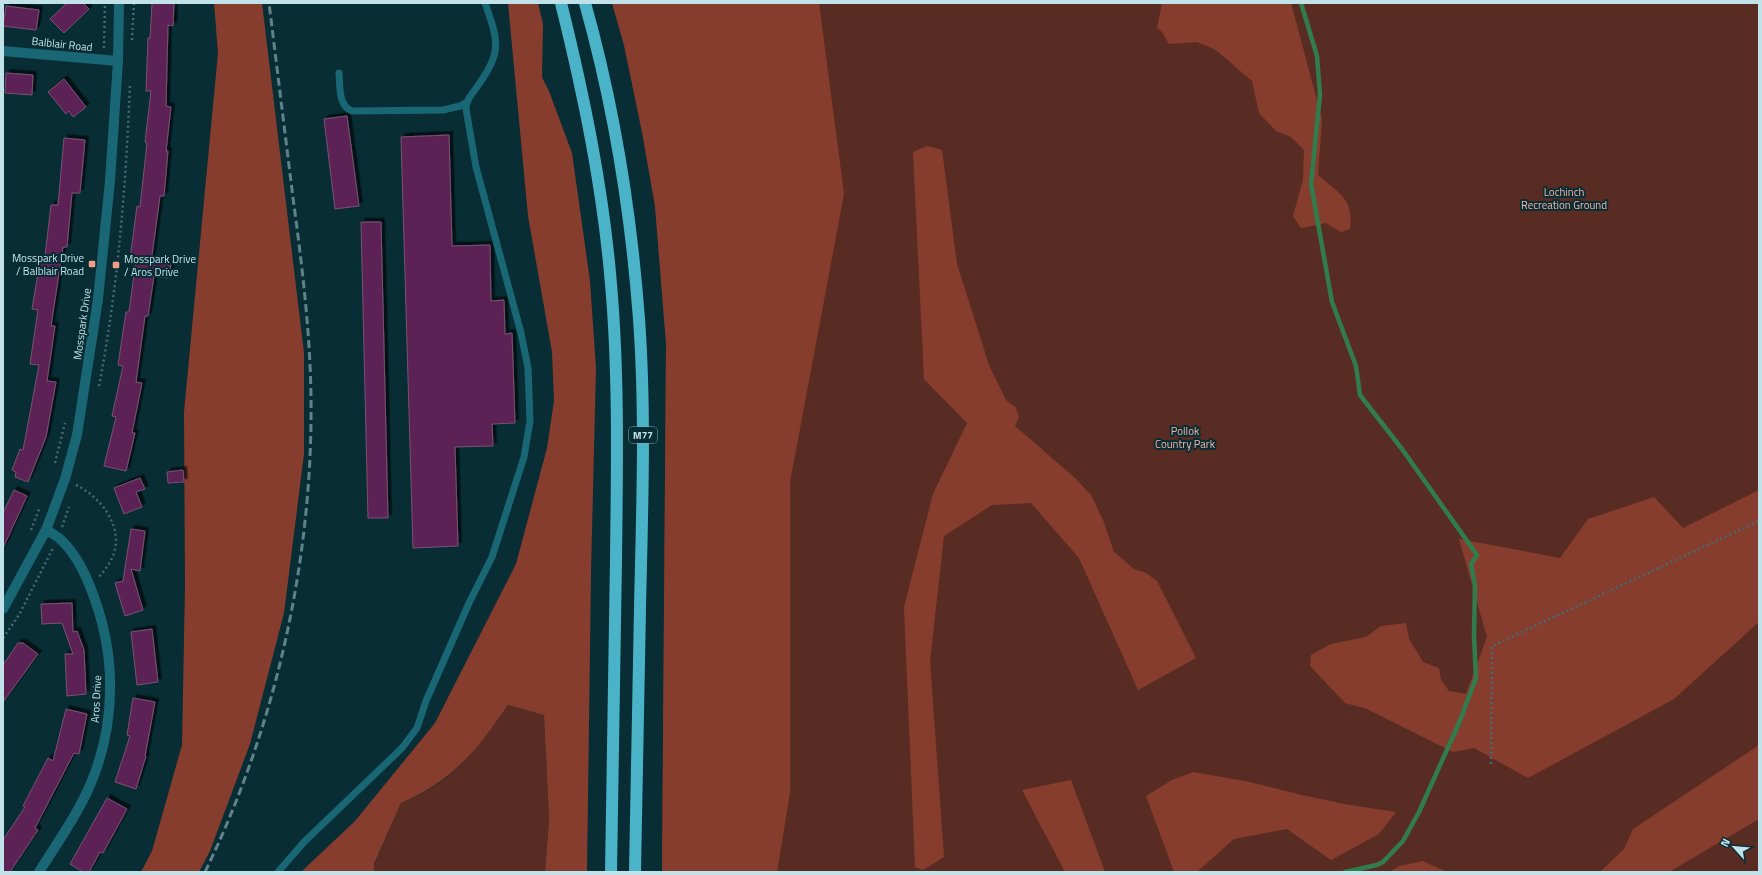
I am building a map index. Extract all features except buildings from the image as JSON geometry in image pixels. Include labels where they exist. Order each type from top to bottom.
[{"type":"highway","name":"M77","points":[[561,3],[579,76],[593,144],[606,236],[614,333],[617,480],[611,872]]},
{"type":"highway","name":"M77","points":[[585,3],[601,64],[616,136],[629,222],[639,320],[643,434],[635,872]]},
{"type":"street","name":"Mosspark Drive","points":[[3,609],[46,530],[65,479],[77,435],[98,299],[110,181],[118,60],[119,3]]},
{"type":"street","name":"Balblair Road","points":[[3,50],[104,60],[118,60]]},
{"type":"street","name":"Aros Drive","points":[[39,872],[78,809],[90,783],[101,753],[109,719],[111,682],[107,644],[100,614],[90,587],[72,553],[58,537],[46,530]]},
{"type":"lane","points":[[278,872],[304,842],[402,748],[417,728],[426,700],[469,603],[492,557],[524,457],[530,421],[528,368],[521,333],[476,167],[466,109],[467,102],[486,74],[495,53],[497,40],[485,3]]},
{"type":"lane","points":[[339,73],[343,103],[346,108],[352,111],[443,110],[460,106],[467,102]]},
{"type":"path","points":[[104,60],[105,3]]},
{"type":"path","points":[[54,466],[65,421]]},
{"type":"path","points":[[65,479],[86,489],[105,507],[112,522],[115,537],[114,552],[106,568],[90,587]]},
{"type":"path","points":[[29,534],[42,501]]},
{"type":"path","points":[[1491,764],[1492,646],[1759,521]]},
{"type":"green space","name":"Pollok Country Park","points":[[612,3],[1759,3],[1759,872],[662,872],[666,343],[655,206],[642,132],[624,45]]},
{"type":"green space","points":[[508,705],[544,715],[549,819],[545,872],[374,872],[374,865],[401,803],[419,795],[450,775],[486,736]]},
{"type":"shaded area","points":[[214,3],[262,3],[304,353],[304,454],[284,613],[250,744],[210,851],[199,872],[141,872],[152,851],[182,745],[185,586],[184,412],[218,53]]},
{"type":"shaded area","points":[[508,3],[538,3],[543,24],[542,77],[549,91],[572,153],[590,281],[596,368],[591,572],[587,872],[545,872],[549,819],[544,715],[508,705],[481,742],[464,761],[435,785],[401,803],[374,864],[374,872],[301,872],[355,821],[435,723],[516,564],[547,448],[554,401],[552,352],[528,216]]},
{"type":"shaded area","points":[[612,3],[819,3],[844,194],[790,482],[790,793],[777,872],[662,872],[666,343],[655,206],[642,132],[624,45]]},
{"type":"shaded area","points":[[1162,3],[1291,3],[1322,119],[1318,175],[1338,192],[1347,203],[1350,210],[1350,229],[1341,232],[1326,223],[1301,228],[1293,216],[1303,180],[1304,150],[1291,137],[1276,131],[1259,113],[1252,81],[1216,50],[1197,42],[1169,44],[1162,32],[1157,28]]},
{"type":"shaded area","points":[[927,146],[942,150],[957,264],[989,365],[1006,400],[1016,408],[1019,417],[1015,426],[1075,478],[1091,495],[1103,520],[1114,552],[1134,569],[1146,573],[1157,581],[1196,658],[1138,690],[1079,558],[1031,503],[992,505],[944,536],[930,661],[944,857],[923,870],[915,867],[904,607],[933,494],[967,423],[924,379],[913,152]]},
{"type":"shaded area","points":[[1759,490],[1759,622],[1674,699],[1528,778],[1474,748],[1453,752],[1367,709],[1345,703],[1310,666],[1311,655],[1331,644],[1366,637],[1381,626],[1406,623],[1409,639],[1423,662],[1439,668],[1441,680],[1449,691],[1466,694],[1487,637],[1459,539],[1560,558],[1588,519],[1654,497],[1683,528]]},
{"type":"shaded area","points":[[1759,745],[1759,819],[1669,872],[1600,872],[1624,849],[1633,829]]},
{"type":"shaded area","points":[[1193,772],[1250,782],[1344,804],[1396,812],[1379,834],[1331,860],[1287,829],[1234,839],[1197,872],[1174,872],[1146,796],[1172,780]]},
{"type":"shaded area","points":[[1071,780],[1105,872],[1065,872],[1022,790]]},
{"type":"shaded area","points":[[1423,861],[1447,872],[1389,872],[1399,866]]},
{"type":"waterway","points":[[1301,3],[1317,56],[1320,95],[1311,184],[1332,302],[1356,366],[1360,395],[1402,449],[1477,555],[1471,564],[1475,585],[1474,635],[1476,678],[1459,723],[1419,812],[1403,841],[1383,862],[1377,865],[1345,872]]},
{"type":"railway","points":[[205,872],[230,816],[252,759],[270,700],[285,640],[297,580],[305,519],[310,458],[311,397],[305,298],[269,3]]},
{"type":"place","name":"Mosspark Drive / Balblair Road","points":[[92,264]]},
{"type":"place","name":"Mosspark Drive / Aros Drive","points":[[116,265]]},
{"type":"park label","name":"Lochinch Recreation Ground","points":[[1564,198]]}]
